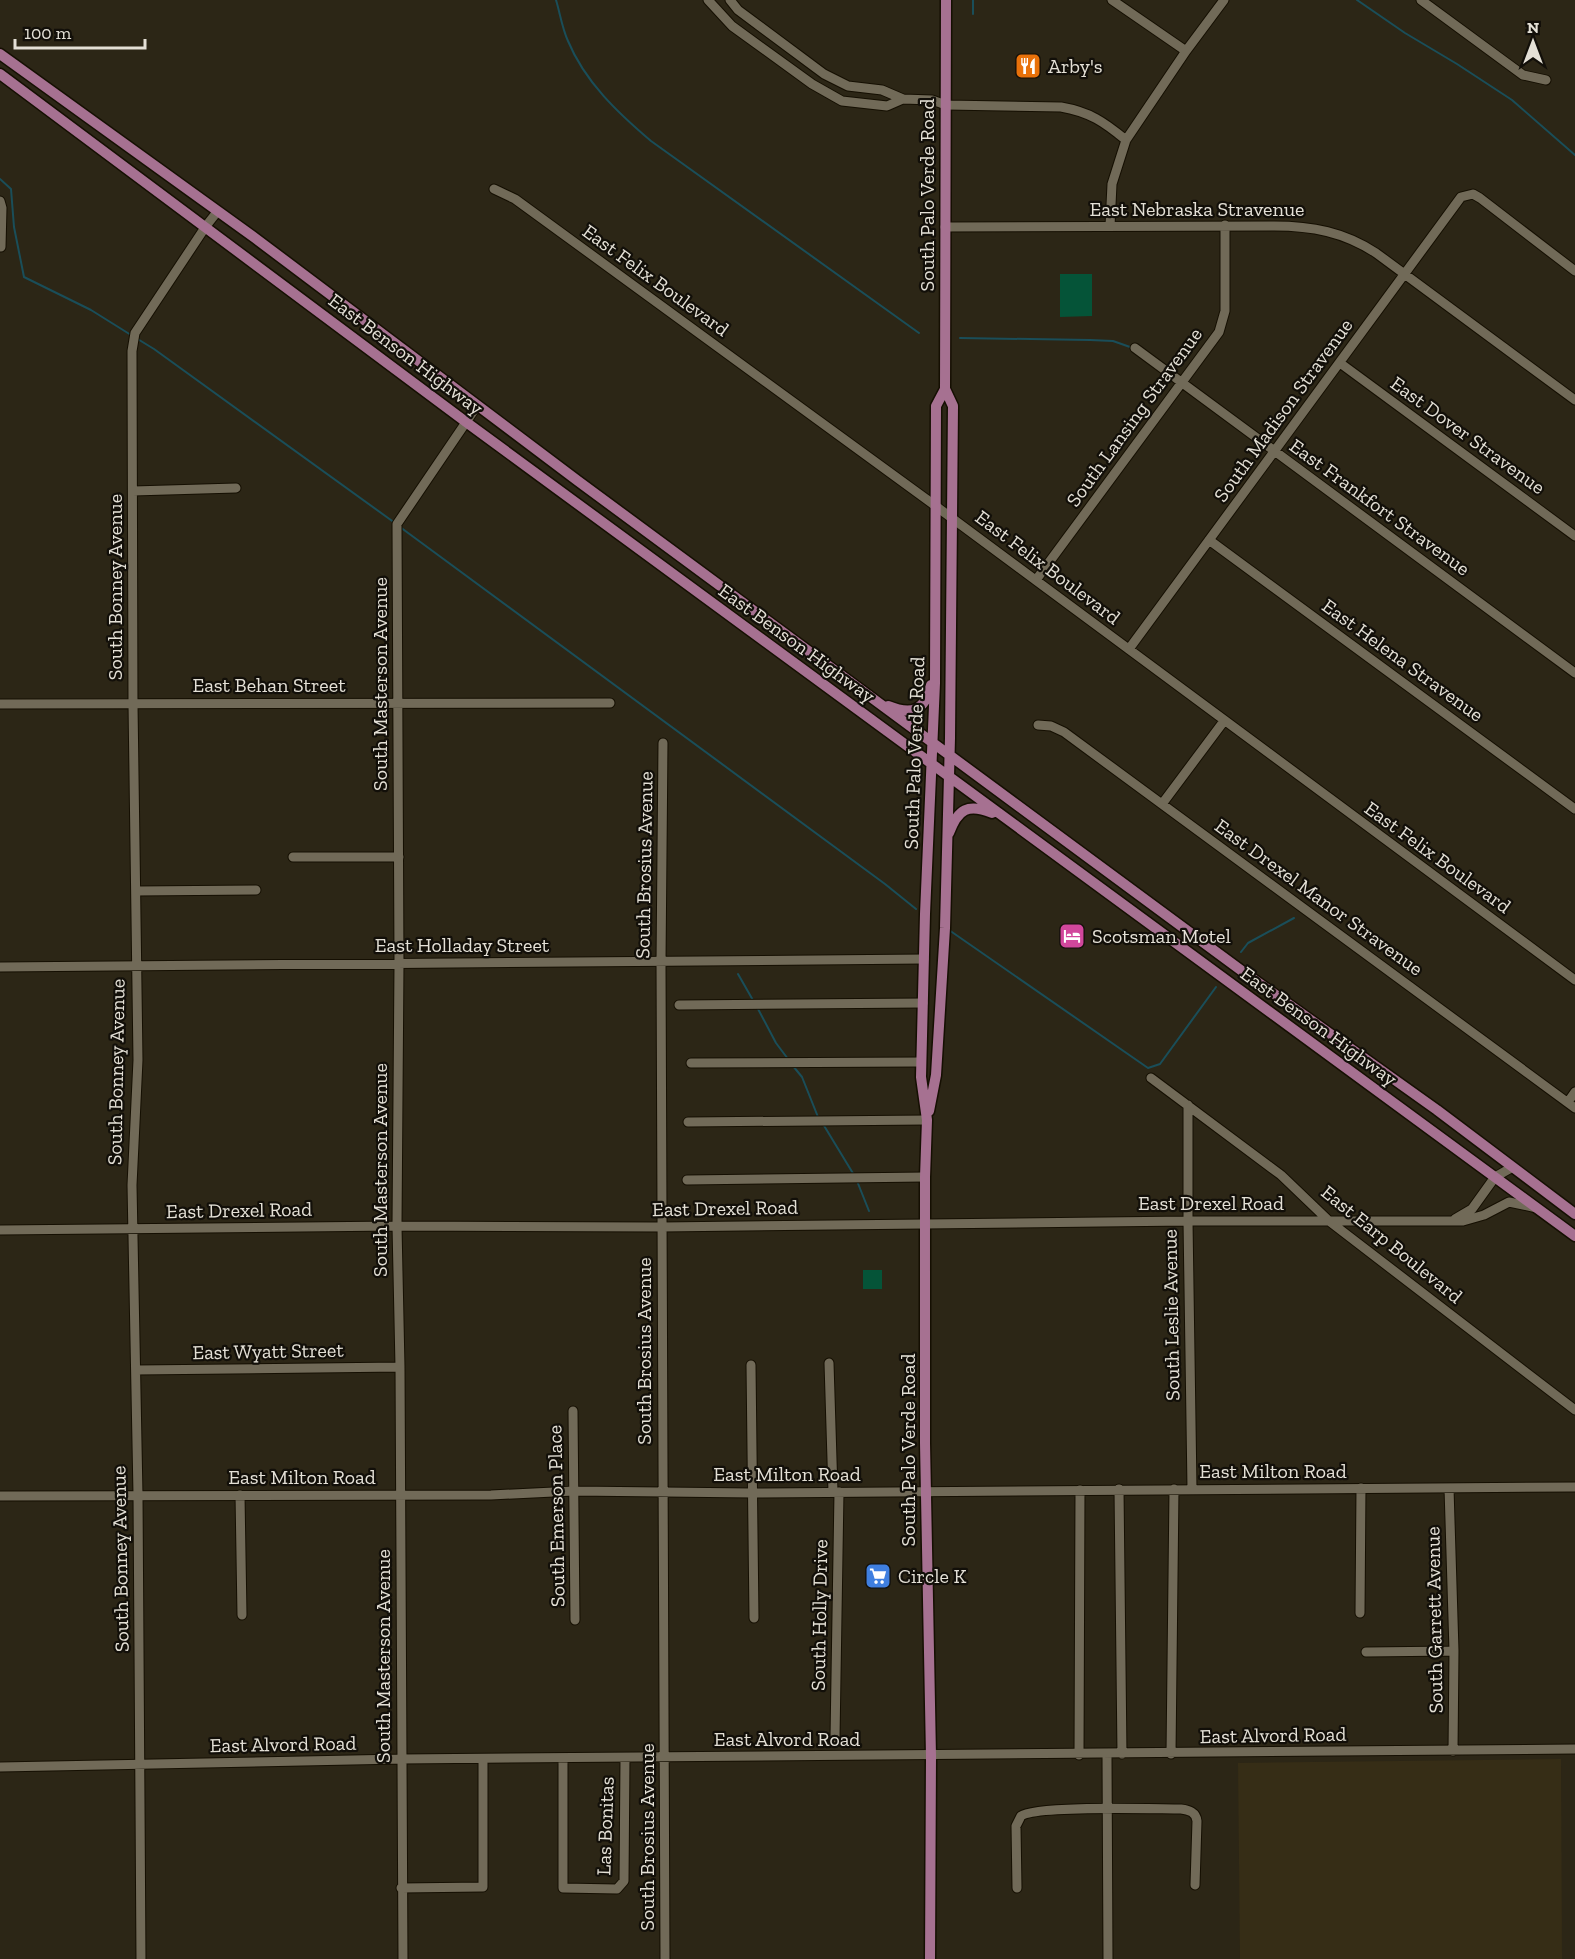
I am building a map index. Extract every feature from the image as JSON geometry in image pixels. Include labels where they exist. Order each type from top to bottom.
[{"type":"main road","name":"South Palo Verde Road","points":[[927,1120],[936,1075],[945,928],[950,754],[953,406],[945,389],[946,0]]},
{"type":"main road","name":"East Benson Highway","points":[[0,54],[255,238],[675,553],[1242,971],[1437,1110],[1575,1214]]},
{"type":"main road","name":"East Benson Highway","points":[[0,74],[466,422],[1575,1236]]},
{"type":"main road","name":"South Palo Verde Road","points":[[930,1959],[931,1756],[926,1492],[925,1223],[927,1120],[921,1062],[934,743],[936,406],[945,389]]},
{"type":"main road","points":[[666,569],[675,553]]},
{"type":"main road","points":[[878,702],[897,709],[908,711],[916,709],[927,701],[935,670]]},
{"type":"main road","points":[[947,838],[953,822],[962,811],[971,808],[980,808],[1015,825]]},
{"type":"street","points":[[708,0],[732,26],[799,75],[842,101],[887,106],[903,99]]},
{"type":"street","points":[[730,0],[738,10],[804,60],[824,74],[848,86],[882,90],[903,99],[932,100],[946,105],[1061,107],[1080,110],[1102,121],[1126,140]]},
{"type":"street","points":[[1112,0],[1186,51]]},
{"type":"street","points":[[1110,226],[1112,184],[1126,140],[1186,51],[1224,0]]},
{"type":"street","points":[[1421,0],[1523,75],[1546,80]]},
{"type":"street","points":[[799,75],[804,60]]},
{"type":"street","name":"East Felix Boulevard","points":[[494,189],[515,199],[937,507],[1574,978]]},
{"type":"street","name":"South Madison Stravenue","points":[[1129,649],[1459,200],[1468,194],[1480,198],[1575,272]]},
{"type":"street","points":[[0,201],[2,208],[1,247]]},
{"type":"street","name":"South Bonney Avenue","points":[[141,1959],[138,1496],[132,1185],[138,1060],[132,704],[132,351],[135,333],[206,226],[218,212]]},
{"type":"street","name":"East Nebraska Stravenue","points":[[945,227],[1225,225],[1304,227],[1337,233],[1367,247],[1575,400]]},
{"type":"street","name":"South Lansing Stravenue","points":[[1036,580],[1219,332],[1225,311],[1225,225]]},
{"type":"street","name":"East Frankfort Stravenue","points":[[1135,348],[1575,673]]},
{"type":"street","name":"East Dover Stravenue","points":[[1340,363],[1575,536]]},
{"type":"street","name":"South Masterson Avenue","points":[[403,1959],[400,1367],[397,1226],[399,857],[397,524],[477,406]]},
{"type":"street","points":[[132,491],[236,488]]},
{"type":"street","name":"East Helena Stravenue","points":[[1209,540],[1575,809]]},
{"type":"street","name":"East Behan Street","points":[[0,704],[610,703]]},
{"type":"street","points":[[1162,804],[1224,721]]},
{"type":"street","name":"East Drexel Manor Stravenue","points":[[1038,725],[1051,726],[1064,732],[1571,1105]]},
{"type":"street","name":"South Brosius Avenue","points":[[663,743],[661,962],[665,1959]]},
{"type":"street","points":[[293,857],[399,857]]},
{"type":"street","points":[[136,891],[256,890]]},
{"type":"street","name":"East Holladay Street","points":[[0,967],[924,959]]},
{"type":"street","points":[[679,1005],[923,1003]]},
{"type":"street","points":[[691,1063],[921,1062]]},
{"type":"street","name":"East Earp Boulevard","points":[[1151,1078],[1281,1175],[1329,1221],[1575,1410]]},
{"type":"street","points":[[1571,1105],[1575,1092]]},
{"type":"street","name":"South Leslie Avenue","points":[[1188,1105],[1192,1489]]},
{"type":"street","points":[[688,1122],[927,1120]]},
{"type":"street","points":[[1450,1221],[1472,1209],[1495,1177],[1511,1168]]},
{"type":"street","points":[[687,1180],[925,1177]]},
{"type":"street","name":"East Drexel Road","points":[[0,1230],[1450,1221],[1475,1218],[1509,1202],[1538,1208]]},
{"type":"street","name":"South Holly Drive","points":[[829,1362],[836,1492],[835,1738]]},
{"type":"street","points":[[751,1365],[754,1618]]},
{"type":"street","name":"East Wyatt Street","points":[[136,1370],[400,1367]]},
{"type":"street","name":"South Emerson Place","points":[[573,1411],[575,1620]]},
{"type":"street","name":"East Milton Road","points":[[0,1496],[491,1495],[574,1491],[753,1493],[1575,1487]]},
{"type":"street","points":[[1360,1613],[1361,1488]]},
{"type":"street","name":"South Garrett Avenue","points":[[1449,1488],[1454,1651],[1453,1751]]},
{"type":"street","points":[[1119,1489],[1122,1754]]},
{"type":"street","points":[[1171,1754],[1174,1489]]},
{"type":"street","points":[[1079,1755],[1080,1490]]},
{"type":"street","points":[[240,1495],[242,1615]]},
{"type":"street","points":[[1366,1652],[1454,1651]]},
{"type":"street","name":"East Alvord Road","points":[[0,1767],[563,1758],[1107,1755],[1575,1749]]},
{"type":"street","points":[[1107,1755],[1108,1959]]},
{"type":"street","name":"Las Bonitas","points":[[563,1758],[563,1888],[617,1889],[624,1881],[625,1758]]},
{"type":"street","points":[[401,1887],[483,1887],[483,1759]]},
{"type":"street","points":[[1017,1887],[1017,1813],[1108,1809],[1196,1810],[1195,1885]]},
{"type":"shaded area","points":[[1561,1759],[1562,1959],[1240,1959],[1238,1763]]},
{"type":"green space","points":[[1060,274],[1092,274],[1092,316],[1060,317]]},
{"type":"green space","points":[[863,1270],[882,1270],[882,1289],[863,1289]]},
{"type":"waterway","points":[[556,0],[564,31],[575,56],[593,83],[626,119],[651,141],[919,333]]},
{"type":"waterway","points":[[973,0],[973,14]]},
{"type":"waterway","points":[[1357,0],[1512,100],[1575,155]]},
{"type":"waterway","points":[[0,179],[11,189],[14,227],[24,277],[91,310],[131,335]]},
{"type":"waterway","points":[[136,338],[395,523]]},
{"type":"waterway","points":[[960,338],[1113,341],[1130,347]]},
{"type":"waterway","points":[[400,527],[916,909]]},
{"type":"waterway","points":[[1241,952],[1248,943],[1294,918]]},
{"type":"waterway","points":[[949,930],[1148,1068],[1160,1064],[1216,987]]},
{"type":"waterway","points":[[738,974],[754,1002]]},
{"type":"waterway","points":[[757,1007],[776,1043],[788,1059]]},
{"type":"waterway","points":[[793,1066],[802,1077],[818,1117]]},
{"type":"waterway","points":[[823,1124],[854,1175]]},
{"type":"waterway","points":[[857,1181],[869,1211]]},
{"type":"place","name":"Arby's","points":[[1028,66]]},
{"type":"place","name":"Scotsman Motel","points":[[1072,936]]},
{"type":"place","name":"Circle K","points":[[878,1576]]}]
